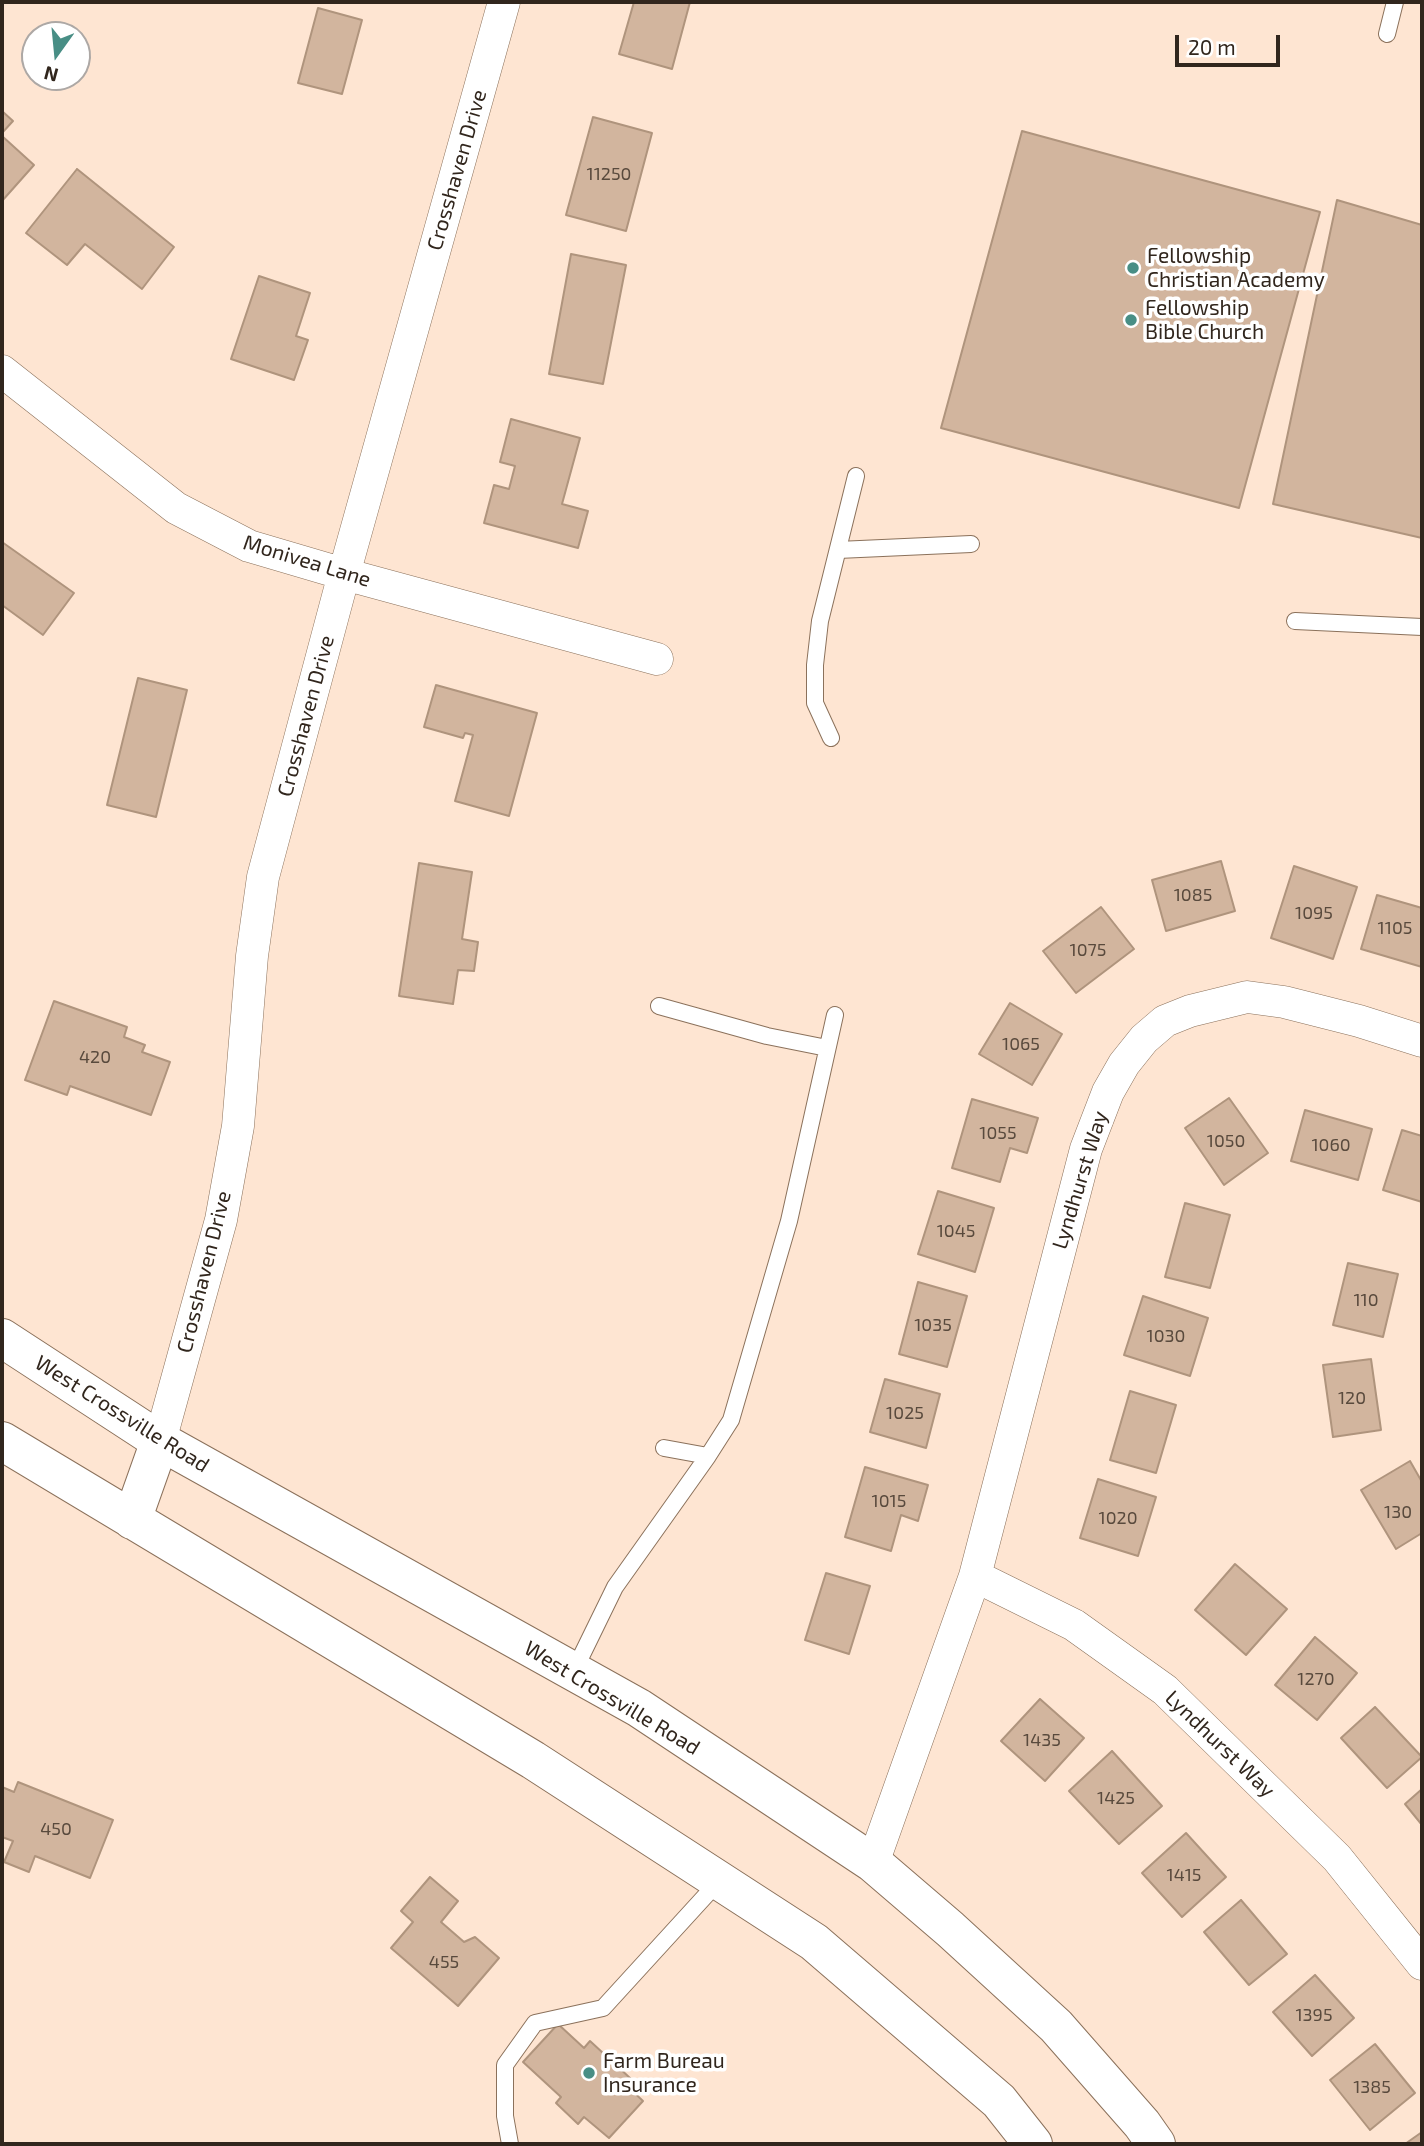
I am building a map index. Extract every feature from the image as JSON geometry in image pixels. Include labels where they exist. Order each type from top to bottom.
[{"type":"main road","name":"West Crossville Road","points":[[2,1338],[160,1441],[639,1709],[873,1863],[950,1929],[1055,2026],[1142,2124],[1156,2144]]},
{"type":"main road","points":[[2,1441],[533,1760],[814,1942],[999,2101],[1033,2144]]},
{"type":"main road","points":[[132,1520],[160,1441]]},
{"type":"street","name":"Crosshaven Drive","points":[[160,1441],[220,1220],[238,1126],[251,956],[263,877],[344,574],[504,2]]},
{"type":"street","name":"Monivea Lane","points":[[2,371],[176,508],[248,546],[657,659]]},
{"type":"street","name":"Lyndhurst Way","points":[[873,1863],[975,1576],[1086,1149],[1108,1091],[1125,1064],[1144,1039],[1165,1021],[1190,1011],[1247,998],[1284,1002],[1422,1041]]},
{"type":"street","name":"Lyndhurst Way","points":[[975,1576],[1074,1625],[1165,1690],[1337,1858],[1422,1964]]},
{"type":"lane","points":[[1387,34],[1395,2]]},
{"type":"lane","points":[[831,738],[815,703],[815,665],[820,621],[856,475]]},
{"type":"lane","points":[[838,550],[971,544]]},
{"type":"lane","points":[[1296,621],[1422,627]]},
{"type":"lane","points":[[659,1006],[767,1036],[827,1048]]},
{"type":"lane","points":[[573,1672],[615,1587],[731,1420],[789,1221],[835,1015]]},
{"type":"lane","points":[[664,1448],[708,1456]]},
{"type":"lane","points":[[510,2144],[505,2116],[505,2065],[536,2023],[603,2008],[719,1881]]},
{"type":"building","points":[[634,2],[690,2],[672,69],[619,54]]},
{"type":"building","points":[[318,8],[362,20],[342,94],[298,83]]},
{"type":"building","points":[[2,111],[13,121],[2,133]]},
{"type":"building","points":[[593,117],[652,133],[626,231],[566,215]]},
{"type":"building","name":"Fellowship Bible Church","points":[[1022,131],[1320,212],[1239,508],[941,428]]},
{"type":"building","points":[[2,136],[34,165],[2,201]]},
{"type":"building","points":[[77,169],[174,247],[142,289],[85,244],[67,265],[26,233]]},
{"type":"building","points":[[1337,200],[1422,225],[1422,538],[1273,504]]},
{"type":"building","points":[[571,254],[626,265],[603,384],[549,374]]},
{"type":"building","points":[[259,276],[310,293],[296,336],[308,340],[294,380],[231,359]]},
{"type":"building","points":[[511,419],[580,438],[562,504],[588,511],[578,548],[484,523],[494,485],[509,489],[515,466],[500,462]]},
{"type":"building","points":[[2,542],[74,593],[43,635],[2,605]]},
{"type":"building","points":[[138,678],[187,690],[156,817],[107,805]]},
{"type":"building","points":[[436,685],[537,713],[509,816],[455,801],[473,735],[465,733],[463,738],[424,727]]},
{"type":"building","points":[[1221,861],[1235,911],[1166,931],[1152,880]]},
{"type":"building","points":[[419,863],[472,872],[462,939],[478,942],[474,971],[458,970],[453,1004],[399,996]]},
{"type":"building","points":[[1294,866],[1357,887],[1333,959],[1271,938]]},
{"type":"building","points":[[1377,895],[1422,908],[1422,967],[1361,949]]},
{"type":"building","points":[[1101,907],[1134,949],[1076,993],[1043,951]]},
{"type":"building","points":[[54,1001],[127,1027],[124,1037],[145,1045],[142,1052],[170,1062],[151,1115],[70,1086],[67,1095],[25,1080]]},
{"type":"building","points":[[1010,1003],[1062,1034],[1032,1085],[979,1054]]},
{"type":"building","points":[[1229,1098],[1268,1153],[1224,1185],[1185,1128]]},
{"type":"building","points":[[972,1099],[1038,1118],[1027,1153],[1010,1148],[1000,1182],[952,1168]]},
{"type":"building","points":[[1305,1110],[1372,1129],[1358,1180],[1291,1161]]},
{"type":"building","points":[[1402,1130],[1422,1136],[1422,1202],[1383,1190]]},
{"type":"building","points":[[938,1191],[994,1208],[975,1272],[918,1254]]},
{"type":"building","points":[[1185,1203],[1230,1215],[1210,1288],[1165,1277]]},
{"type":"building","points":[[1348,1263],[1398,1274],[1383,1337],[1333,1325]]},
{"type":"building","points":[[918,1282],[967,1296],[947,1367],[899,1354]]},
{"type":"building","points":[[1143,1296],[1208,1318],[1190,1376],[1124,1355]]},
{"type":"building","points":[[1371,1359],[1381,1430],[1333,1437],[1323,1365]]},
{"type":"building","points":[[885,1379],[940,1394],[926,1448],[870,1432]]},
{"type":"building","points":[[1130,1391],[1176,1405],[1156,1473],[1110,1460]]},
{"type":"building","points":[[1410,1461],[1422,1482],[1422,1533],[1396,1549],[1361,1490]]},
{"type":"building","points":[[865,1467],[928,1485],[918,1521],[901,1515],[891,1551],[845,1537]]},
{"type":"building","points":[[1098,1479],[1156,1497],[1138,1556],[1080,1538]]},
{"type":"building","points":[[1235,1564],[1287,1609],[1246,1655],[1195,1610]]},
{"type":"building","points":[[826,1573],[870,1586],[849,1654],[805,1640]]},
{"type":"building","points":[[1315,1637],[1357,1673],[1317,1720],[1275,1685]]},
{"type":"building","points":[[1040,1699],[1084,1738],[1045,1781],[1001,1741]]},
{"type":"building","points":[[1375,1707],[1422,1757],[1387,1788],[1341,1738]]},
{"type":"building","points":[[1112,1751],[1162,1806],[1119,1844],[1069,1791]]},
{"type":"building","points":[[18,1782],[113,1820],[90,1878],[35,1856],[29,1872],[4,1862],[13,1841],[2,1837],[2,1787],[14,1792]]},
{"type":"building","points":[[1422,1789],[1422,1825],[1405,1804]]},
{"type":"building","points":[[1186,1833],[1226,1877],[1182,1917],[1142,1873]]},
{"type":"building","points":[[430,1877],[458,1901],[441,1922],[464,1942],[475,1937],[499,1958],[458,2006],[391,1948],[413,1922],[401,1911]]},
{"type":"building","points":[[1241,1900],[1287,1954],[1249,1985],[1204,1932]]},
{"type":"building","points":[[1315,1975],[1354,2018],[1312,2056],[1273,2012]]},
{"type":"building","points":[[558,2024],[584,2048],[590,2041],[630,2078],[625,2084],[643,2101],[609,2138],[584,2117],[578,2124],[556,2103],[561,2097],[523,2062]]},
{"type":"building","points":[[1375,2044],[1415,2093],[1370,2130],[1330,2080]]},
{"type":"building","points":[[1422,2132],[1422,2144],[1405,2144]]},
{"type":"place","name":"Fellowship Christian Academy","points":[[1133,268]]},
{"type":"place","name":"Fellowship Bible Church","points":[[1131,320]]},
{"type":"place","name":"Farm Bureau Insurance","points":[[589,2073]]}]
